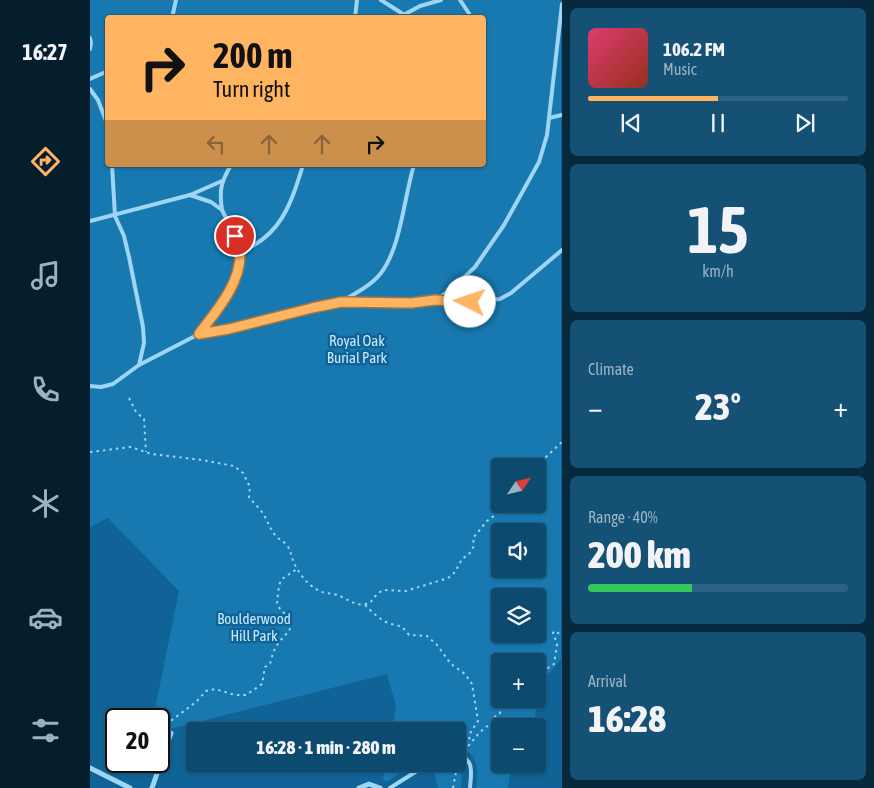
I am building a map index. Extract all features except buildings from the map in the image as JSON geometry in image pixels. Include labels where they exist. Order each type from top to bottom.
[{"type":"street","points":[[90,768],[130,788]]},
{"type":"street","points":[[152,788],[157,773]]},
{"type":"street","points":[[359,788],[369,784],[380,788]]},
{"type":"lane","points":[[173,15],[176,0]]},
{"type":"lane","points":[[355,15],[357,0]]},
{"type":"lane","points":[[381,0],[403,14],[420,6],[441,0]]},
{"type":"lane","points":[[460,0],[470,15]]},
{"type":"lane","points":[[435,300],[451,290],[470,273],[490,247],[539,162],[544,148],[549,118],[562,4]]},
{"type":"lane","points":[[90,38],[92,42],[90,49]]},
{"type":"lane","points":[[90,79],[105,72]]},
{"type":"lane","points":[[90,89],[98,100],[105,118]]},
{"type":"lane","points":[[549,118],[562,116]]},
{"type":"lane","points":[[112,167],[116,216],[124,236],[143,327],[144,343],[139,366]]},
{"type":"lane","points":[[199,334],[226,295],[239,267],[240,252],[235,236],[222,210],[220,195],[222,181],[231,167]]},
{"type":"lane","points":[[240,252],[252,248],[277,228],[295,191],[302,167]]},
{"type":"lane","points":[[341,302],[372,282],[389,260],[413,167]]},
{"type":"lane","points":[[90,221],[116,216],[190,195],[222,181]]},
{"type":"lane","points":[[190,195],[211,202],[222,210]]},
{"type":"lane","points":[[90,386],[101,387],[113,384],[139,366],[199,334],[229,329],[312,308],[341,302],[411,303],[435,300],[470,302],[500,299],[511,293],[562,250]]},
{"type":"lane","points":[[466,758],[471,765],[470,788]]},
{"type":"lane","points":[[390,788],[415,772]]},
{"type":"path","points":[[129,398],[136,412],[144,419],[146,452]]},
{"type":"path","points":[[544,458],[562,442]]},
{"type":"path","points":[[90,452],[131,447],[146,452],[234,466],[243,473],[250,487],[250,497],[264,514],[267,523],[276,537],[285,543],[291,551],[297,569],[316,589],[327,594],[340,595],[352,603],[365,605],[370,603],[383,590],[406,591],[448,578],[455,572],[462,559],[469,554],[474,546],[472,538],[486,521],[498,513]]},
{"type":"path","points":[[170,724],[172,720],[196,702],[206,691],[215,689],[235,696],[246,695],[262,684],[265,667],[270,664],[273,652],[280,641],[289,633],[291,626],[289,616],[281,612],[277,603],[282,578],[297,569]]},
{"type":"path","points":[[365,605],[374,615],[388,623],[402,626],[409,635],[427,636],[437,645],[451,664],[465,674],[472,684],[478,721],[469,735],[470,743]]},
{"type":"path","points":[[546,672],[554,664],[557,644],[553,633],[554,631],[562,633]]},
{"type":"path","points":[[466,747],[489,726],[497,714],[500,713],[501,708]]},
{"type":"path","points":[[453,788],[455,772]]},
{"type":"green space","name":"Royal Oak Burial Park","points":[[90,0],[561,0],[561,659],[546,677],[546,653],[491,653],[491,708],[536,708],[535,718],[491,718],[491,773],[510,773],[508,788],[476,788],[476,763],[466,751],[466,722],[393,722],[396,706],[387,674],[198,722],[186,722],[186,725],[170,729],[170,708],[155,708],[179,591],[108,518],[90,527]]},
{"type":"green space","points":[[384,772],[402,772],[386,782],[383,779]]},
{"type":"green space","points":[[434,772],[461,772],[461,788],[438,788]]},
{"type":"route","points":[[235,236],[240,252],[239,267],[234,281],[199,334],[270,320],[341,302],[411,303],[435,300],[470,302]]},
{"type":"park label","name":"Boulderwood Hill Park","points":[[254,628]]}]
